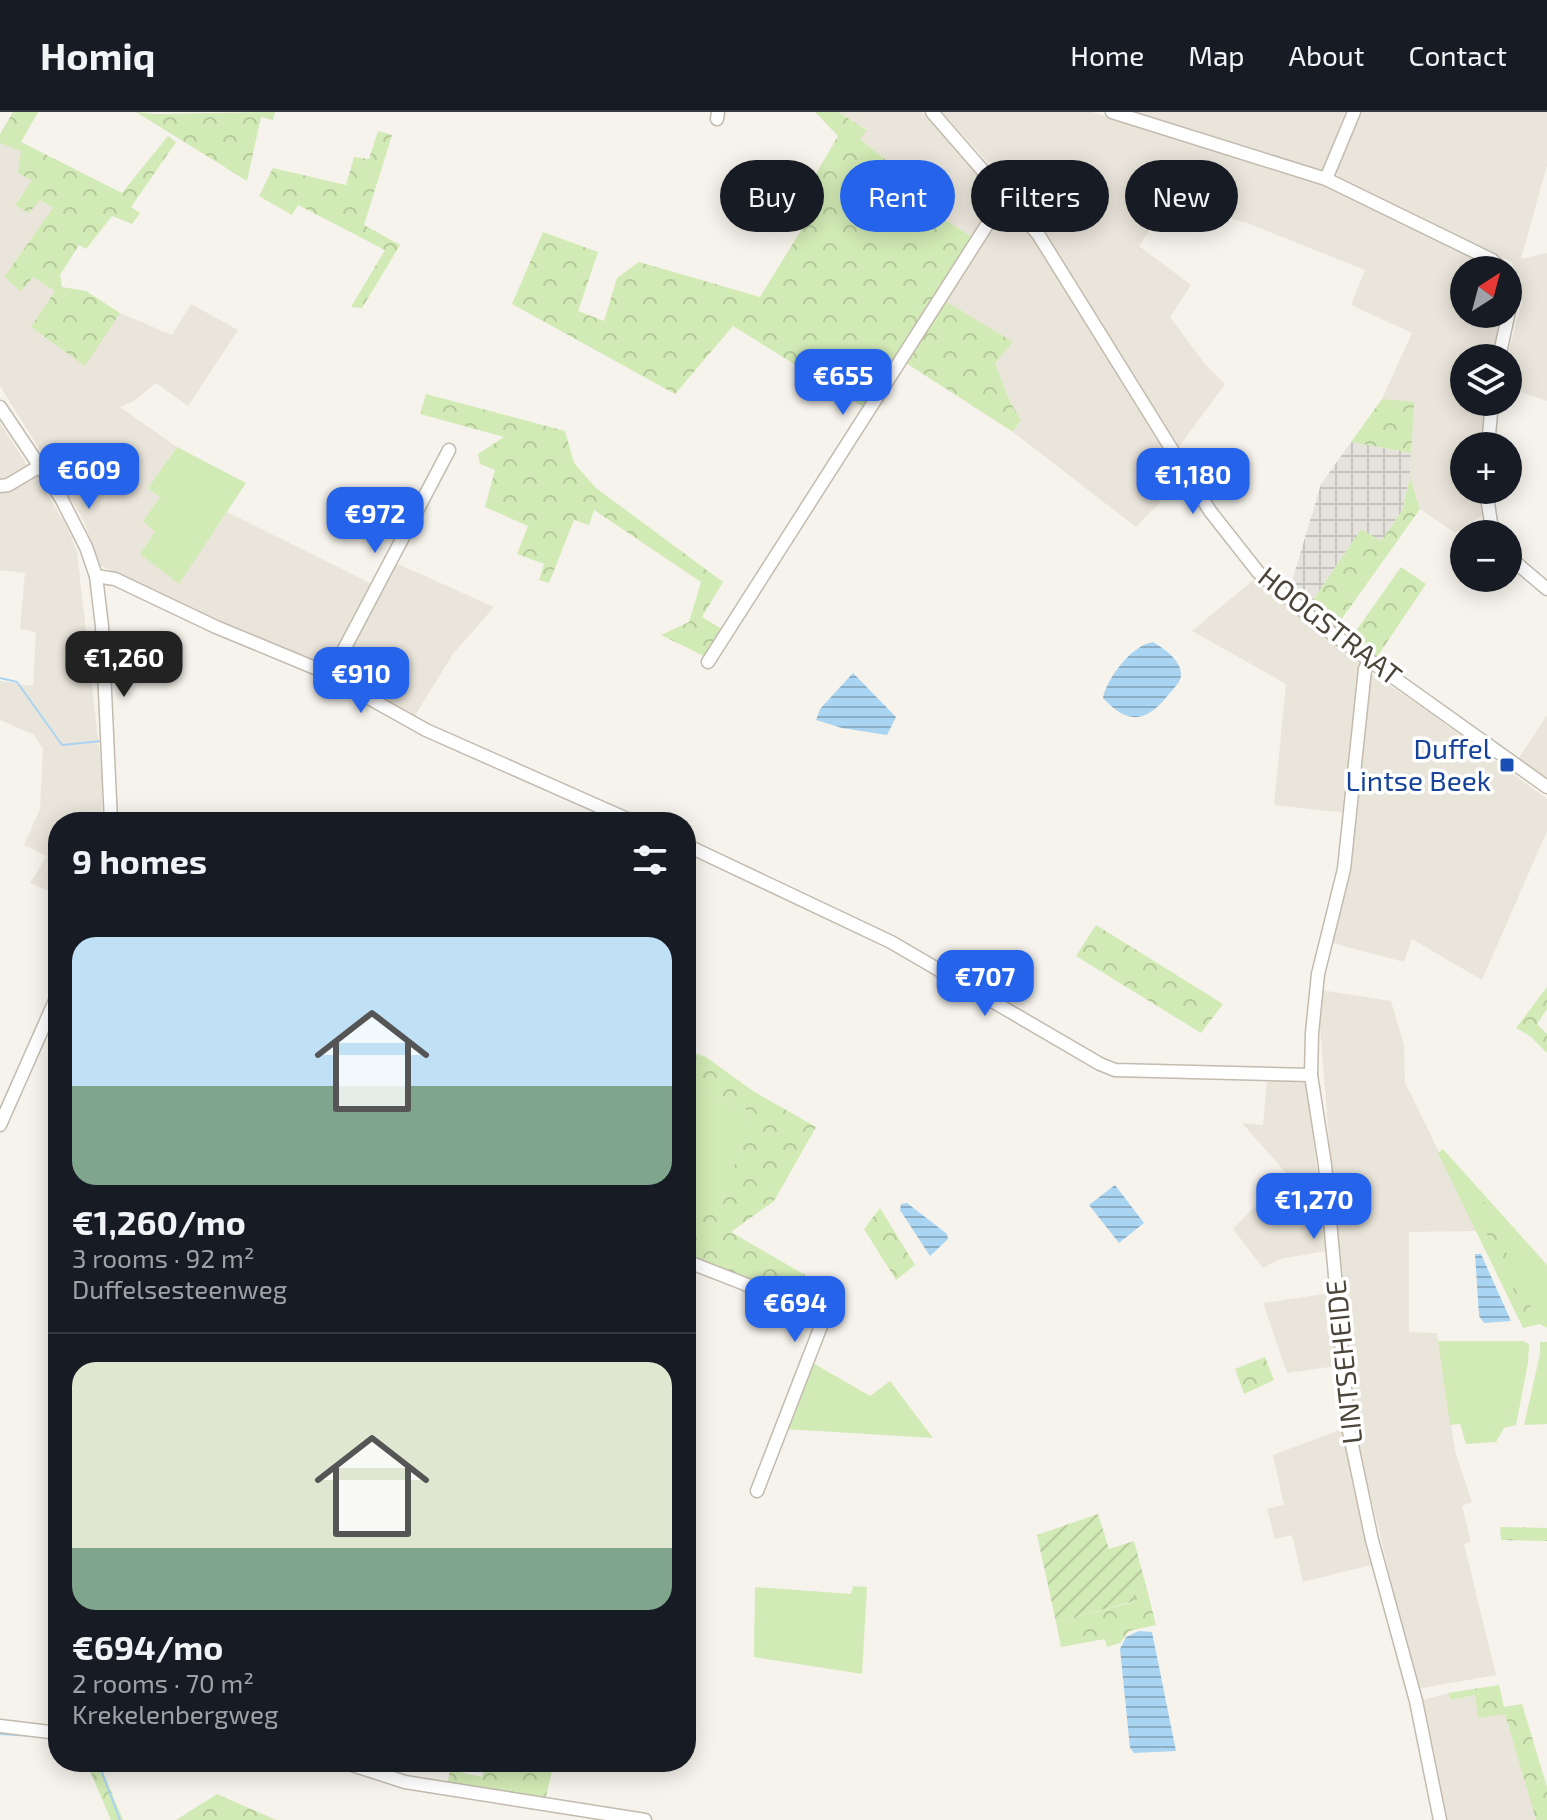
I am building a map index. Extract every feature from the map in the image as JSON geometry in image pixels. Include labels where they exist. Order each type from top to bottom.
[{"type":"street","name":"HOOGSTRAAT","points":[[932,112],[975,160]]},
{"type":"street","points":[[1112,112],[1326,179],[1484,256]]},
{"type":"street","points":[[1326,179],[1354,112]]},
{"type":"street","points":[[708,662],[982,232]]},
{"type":"street","name":"HOOGSTRAAT","points":[[1036,232],[1227,534],[1258,572],[1286,598],[1369,660],[1547,787]]},
{"type":"street","points":[[0,407],[75,523],[96,576],[102,626],[112,812]]},
{"type":"street","points":[[330,676],[449,450]]},
{"type":"street","points":[[0,486],[8,485],[40,466]]},
{"type":"street","points":[[1522,568],[1547,589]]},
{"type":"street","points":[[96,576],[115,579],[330,676],[426,730],[611,812]]},
{"type":"street","name":"LINTSEHEIDE","points":[[1369,660],[1365,669],[1344,869],[1318,974],[1312,1023],[1311,1075],[1325,1165],[1349,1431],[1372,1540],[1416,1701],[1440,1820]]},
{"type":"street","points":[[696,850],[891,942],[1100,1064],[1125,1071],[1311,1075]]},
{"type":"street","points":[[0,1125],[48,1017]]},
{"type":"street","points":[[696,1265],[814,1311],[821,1318],[821,1326],[757,1491]]},
{"type":"street","points":[[0,1726],[48,1732]]},
{"type":"street","points":[[374,1772],[405,1782],[645,1820]]},
{"type":"shaded area","points":[[838,112],[922,112],[971,165],[971,232],[977,232],[973,238],[955,226],[955,160],[886,160],[859,138],[866,129]]},
{"type":"shaded area","points":[[942,112],[1092,112],[1324,185],[1469,256],[1450,256],[1450,328],[1500,328],[1495,344],[1450,344],[1450,416],[1484,416],[1482,432],[1450,432],[1450,504],[1483,504],[1483,515],[1475,520],[1450,520],[1450,530],[1420,509],[1410,477],[1413,403],[1382,399],[1412,333],[1351,305],[1365,270],[1238,220],[1238,160],[1125,160],[1125,232],[1148,232],[1139,246],[1191,285],[1170,317],[1205,364],[1225,384],[1179,447],[1045,232],[1109,232],[1109,160],[986,160]]},
{"type":"shaded area","points":[[1129,112],[1345,112],[1323,171]]},
{"type":"shaded area","points":[[1363,112],[1547,112],[1547,165],[1522,256],[1499,256],[1342,182],[1335,172]]},
{"type":"shaded area","points":[[0,143],[22,151],[33,180],[15,204],[40,200],[53,208],[4,277],[33,276],[56,292],[32,327],[85,365],[120,313],[172,335],[191,304],[238,330],[188,406],[156,383],[134,401],[120,407],[177,447],[148,488],[160,497],[143,521],[156,532],[141,554],[179,583],[227,512],[374,585],[387,559],[494,607],[453,654],[414,717],[338,675],[99,565],[83,519],[0,386]]},
{"type":"shaded area","points":[[989,232],[1031,232],[1182,479],[1136,527],[1013,432],[1021,420],[1010,402],[995,363],[945,301]]},
{"type":"shaded area","points":[[1547,253],[1547,401],[1522,393],[1522,344],[1511,344],[1515,328],[1522,328],[1522,259]]},
{"type":"shaded area","points":[[0,423],[28,466],[0,481]]},
{"type":"shaded area","points":[[1351,442],[1411,453],[1410,477],[1402,511],[1380,542],[1361,529],[1309,606],[1289,591],[1321,484]]},
{"type":"shaded area","points":[[34,473],[67,527],[77,551],[103,784],[102,812],[48,812],[48,891],[30,883],[47,856],[24,845],[40,809],[43,749],[34,735],[0,720],[0,681],[33,686],[36,632],[20,629],[25,573],[0,570],[0,493]]},
{"type":"shaded area","points":[[1257,577],[1360,664],[1347,813],[1274,805],[1286,684],[1192,631]]},
{"type":"shaded area","points":[[1370,672],[1547,799],[1547,831],[1482,980],[1412,939],[1404,962],[1329,942]]},
{"type":"shaded area","points":[[1547,715],[1547,778],[1519,758]]},
{"type":"shaded area","points":[[1320,990],[1391,1001],[1404,1045],[1405,1082],[1477,1231],[1409,1232],[1409,1332],[1437,1333],[1455,1451],[1472,1502],[1462,1506],[1471,1542],[1464,1544],[1496,1675],[1417,1689],[1357,1439],[1341,1289],[1319,1015]]},
{"type":"shaded area","points":[[1267,1080],[1307,1080],[1326,1251],[1280,1259],[1263,1268],[1233,1229],[1287,1174],[1242,1123],[1263,1125]]},
{"type":"shaded area","points":[[1331,1293],[1336,1366],[1287,1373],[1263,1303]]},
{"type":"shaded area","points":[[1342,1429],[1371,1565],[1303,1582],[1292,1535],[1275,1539],[1267,1509],[1284,1505],[1273,1455]]},
{"type":"shaded area","points":[[1448,1693],[1452,1700],[1475,1695],[1505,1713],[1536,1820],[1445,1820],[1420,1701]]},
{"type":"green space","points":[[13,112],[38,112],[21,142],[122,193],[168,136],[176,142],[131,207],[140,213],[132,224],[112,216],[86,249],[79,245],[60,275],[62,287],[86,291],[120,313],[85,366],[31,327],[55,291],[33,277],[21,291],[4,277],[53,208],[40,200],[29,213],[15,205],[32,180],[18,173],[21,151],[0,143],[0,134]]},
{"type":"green space","points":[[136,112],[275,112],[273,120],[261,117],[247,181]]},
{"type":"green space","points":[[815,112],[838,112],[867,130],[860,139],[886,160],[840,160],[840,232],[955,232],[955,226],[973,238],[865,408],[733,326],[675,394],[512,304],[543,232],[598,252],[578,311],[604,321],[617,278],[639,262],[760,297],[800,232],[824,232],[824,160],[838,136]]},
{"type":"green space","points":[[378,131],[392,135],[364,225],[400,245],[362,308],[351,307],[385,250],[298,205],[292,215],[259,196],[273,168],[346,185],[354,157],[369,159]]},
{"type":"green space","points":[[945,301],[1013,342],[995,363],[1010,402],[1021,420],[1013,432],[906,363]]},
{"type":"green space","points":[[426,394],[565,431],[574,463],[596,488],[723,582],[702,617],[722,629],[704,656],[661,635],[689,622],[701,582],[594,510],[589,525],[574,520],[549,583],[539,580],[544,564],[517,554],[528,526],[485,507],[495,470],[480,464],[478,454],[504,437],[420,414]]},
{"type":"green space","points":[[1382,399],[1414,402],[1411,453],[1351,442]]},
{"type":"green space","points":[[177,447],[246,483],[179,584],[140,554],[155,532],[143,521],[160,497],[148,488]]},
{"type":"green space","points":[[1410,477],[1420,509],[1336,627],[1309,606],[1361,529],[1381,541],[1402,511]]},
{"type":"green space","points":[[1401,567],[1426,584],[1377,657],[1351,638]]},
{"type":"green space","points":[[1096,925],[1223,1004],[1201,1033],[1076,956]]},
{"type":"green space","points":[[1547,987],[1547,1009],[1537,1024],[1547,1034],[1547,1053],[1530,1036],[1516,1028]]},
{"type":"green space","points":[[696,1054],[816,1127],[774,1201],[731,1232],[805,1275],[795,1294],[696,1259],[696,1207],[719,1215],[751,1112],[696,1089]]},
{"type":"green space","points":[[696,1089],[751,1112],[719,1216],[696,1207]]},
{"type":"green space","points":[[1443,1149],[1547,1265],[1547,1328],[1540,1324],[1523,1328],[1438,1153]]},
{"type":"green space","points":[[1482,1198],[1535,1316],[1527,1318],[1471,1201]]},
{"type":"green space","points":[[880,1208],[915,1265],[896,1280],[864,1229]]},
{"type":"green space","points":[[1438,1341],[1523,1341],[1529,1344],[1516,1425],[1504,1428],[1496,1442],[1466,1444],[1460,1424],[1450,1425]]},
{"type":"green space","points":[[1540,1342],[1547,1342],[1547,1424],[1524,1425],[1540,1354]]},
{"type":"green space","points":[[1265,1357],[1274,1380],[1244,1394],[1235,1369]]},
{"type":"green space","points":[[813,1363],[870,1396],[890,1381],[933,1438],[785,1429]]},
{"type":"green space","points":[[1098,1514],[1109,1549],[1134,1541],[1146,1586],[1133,1591],[1135,1601],[1056,1622],[1037,1535]]},
{"type":"green space","points":[[1500,1527],[1547,1528],[1547,1541],[1501,1540]]},
{"type":"green space","points":[[853,1586],[867,1587],[862,1674],[754,1657],[755,1587],[851,1594]]},
{"type":"green space","points":[[1146,1586],[1156,1625],[1129,1631],[1120,1643],[1107,1647],[1105,1639],[1061,1647],[1056,1622],[1134,1602],[1133,1591]]},
{"type":"green space","points":[[1499,1685],[1504,1707],[1522,1704],[1547,1787],[1547,1820],[1536,1820],[1505,1714],[1478,1718],[1475,1695],[1451,1700],[1448,1693]]},
{"type":"green space","points":[[90,1772],[103,1772],[123,1820],[111,1820]]},
{"type":"green space","points":[[450,1772],[482,1777],[483,1772],[552,1772],[545,1801],[447,1786]]},
{"type":"green space","points":[[217,1794],[276,1820],[176,1820]]},
{"type":"water","points":[[1153,642],[1175,659],[1180,669],[1180,679],[1152,711],[1137,717],[1121,713],[1103,698],[1105,690],[1129,656]]},
{"type":"water","points":[[853,673],[896,717],[887,735],[842,728],[816,720],[820,709]]},
{"type":"water","points":[[1115,1185],[1144,1223],[1119,1243],[1089,1205]]},
{"type":"water","points":[[907,1203],[947,1234],[948,1239],[930,1256],[900,1210],[901,1204]]},
{"type":"water","points":[[1475,1254],[1481,1254],[1511,1321],[1484,1323],[1479,1316]]},
{"type":"water","points":[[1139,1631],[1152,1632],[1176,1751],[1134,1753],[1130,1748],[1120,1649],[1126,1637]]},
{"type":"waterway","points":[[0,678],[17,682],[62,745],[101,741]]},
{"type":"waterway","points":[[0,1734],[33,1736]]},
{"type":"waterway","points":[[102,1772],[120,1820]]},
{"type":"place","name":"Duffel Lintse Beek","points":[[1507,765]]}]
